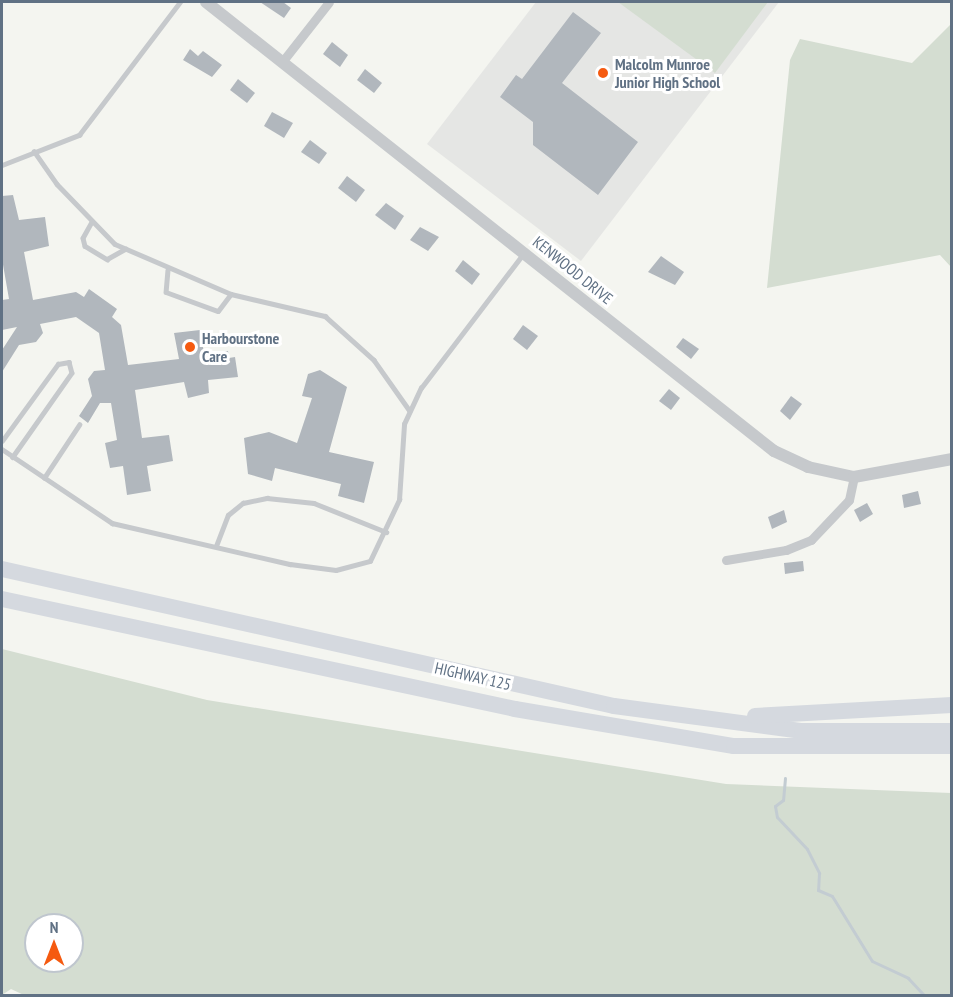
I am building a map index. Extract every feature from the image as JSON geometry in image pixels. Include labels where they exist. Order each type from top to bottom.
[{"type":"highway","name":"HIGHWAY 125","points":[[2,569],[614,706],[802,731],[951,731]]},
{"type":"highway","name":"HIGHWAY 125","points":[[2,599],[515,709],[734,746],[951,746]]},
{"type":"highway","points":[[614,706],[786,717],[951,705]]},
{"type":"street","name":"KENWOOD DRIVE","points":[[206,2],[525,251],[774,451],[823,472],[854,477],[951,459]]},
{"type":"street","points":[[282,62],[329,2]]},
{"type":"street","points":[[726,560],[811,540],[849,500],[854,477]]},
{"type":"lane","points":[[2,165],[79,135],[180,2]]},
{"type":"lane","points":[[34,151],[92,222],[125,249],[168,270],[231,294],[325,316],[374,360],[410,411]]},
{"type":"lane","points":[[92,222],[83,238],[85,246],[107,259],[125,249]]},
{"type":"lane","points":[[2,449],[112,522],[336,570],[370,561],[386,532],[399,500],[404,424],[421,388],[525,251]]},
{"type":"lane","points":[[168,270],[166,292],[218,311],[231,294]]},
{"type":"lane","points":[[2,441],[58,364],[69,362],[72,373],[13,457]]},
{"type":"lane","points":[[44,478],[79,425]]},
{"type":"lane","points":[[216,546],[228,515],[243,503],[267,498],[314,503],[386,532]]},
{"type":"shaded area","name":"Malcolm Munroe Junior High School","points":[[536,2],[779,2],[581,261],[427,144]]},
{"type":"shaded area","points":[[618,2],[768,2],[715,73]]},
{"type":"shaded area","points":[[951,24],[951,267],[940,255],[767,288],[790,60],[800,39],[912,63]]},
{"type":"shaded area","points":[[2,649],[207,700],[726,784],[951,793],[951,995],[26,996],[11,989],[2,995]]},
{"type":"building","points":[[260,2],[283,2],[291,8],[284,18]]},
{"type":"building","name":"Malcolm Munroe Junior High School","points":[[573,12],[601,33],[562,83],[638,142],[598,195],[533,145],[533,122],[500,97],[516,75],[522,79]]},
{"type":"building","points":[[332,42],[348,55],[340,67],[323,54]]},
{"type":"building","points":[[190,49],[198,56],[203,51],[222,65],[212,77],[183,60]]},
{"type":"building","points":[[365,69],[382,83],[374,93],[357,80]]},
{"type":"building","points":[[238,79],[255,93],[247,103],[230,90]]},
{"type":"building","points":[[272,112],[293,123],[284,138],[264,126]]},
{"type":"building","points":[[310,140],[327,153],[319,164],[301,152]]},
{"type":"building","points":[[347,176],[365,190],[356,202],[338,188]]},
{"type":"building","name":"Harbourstone Care","points":[[13,195],[19,220],[45,217],[49,246],[24,252],[33,300],[76,292],[84,297],[89,289],[117,309],[112,317],[121,325],[128,365],[179,359],[174,333],[200,330],[204,353],[228,351],[229,358],[235,357],[238,377],[208,380],[209,393],[188,398],[184,382],[135,390],[142,438],[169,435],[173,461],[147,466],[151,491],[127,495],[123,466],[110,468],[105,443],[117,440],[111,403],[100,403],[88,423],[79,416],[92,396],[88,379],[94,371],[105,370],[99,333],[76,317],[40,324],[43,333],[36,342],[19,345],[2,372],[2,350],[17,327],[2,330],[2,300],[9,299],[2,259],[2,196]]},
{"type":"building","points":[[386,203],[404,216],[395,230],[375,215]]},
{"type":"building","points":[[420,227],[439,237],[428,251],[410,240]]},
{"type":"building","points":[[661,256],[684,272],[675,285],[648,272]]},
{"type":"building","points":[[463,260],[480,274],[472,285],[455,271]]},
{"type":"building","points":[[523,325],[538,336],[527,350],[513,339]]},
{"type":"building","points":[[683,338],[699,349],[691,359],[676,347]]},
{"type":"building","points":[[320,370],[347,387],[329,452],[374,462],[364,503],[338,496],[341,484],[275,468],[272,481],[248,474],[244,438],[269,432],[297,443],[312,398],[302,396],[308,374]]},
{"type":"building","points":[[669,389],[680,398],[671,410],[659,401]]},
{"type":"building","points":[[791,396],[802,404],[790,420],[780,411]]},
{"type":"building","points":[[918,491],[921,504],[904,508],[902,495]]},
{"type":"building","points":[[867,503],[873,514],[860,522],[854,510]]},
{"type":"building","points":[[784,510],[787,522],[772,529],[768,517]]},
{"type":"building","points":[[803,561],[804,571],[785,574],[784,563]]},
{"type":"waterway","points":[[785,778],[783,800],[775,806],[777,817],[807,849],[819,873],[818,890],[832,896],[872,961],[908,978],[925,996]]},
{"type":"place","name":"Malcolm Munroe Junior High School","points":[[603,73]]},
{"type":"place","name":"Harbourstone Care","points":[[190,347]]}]
